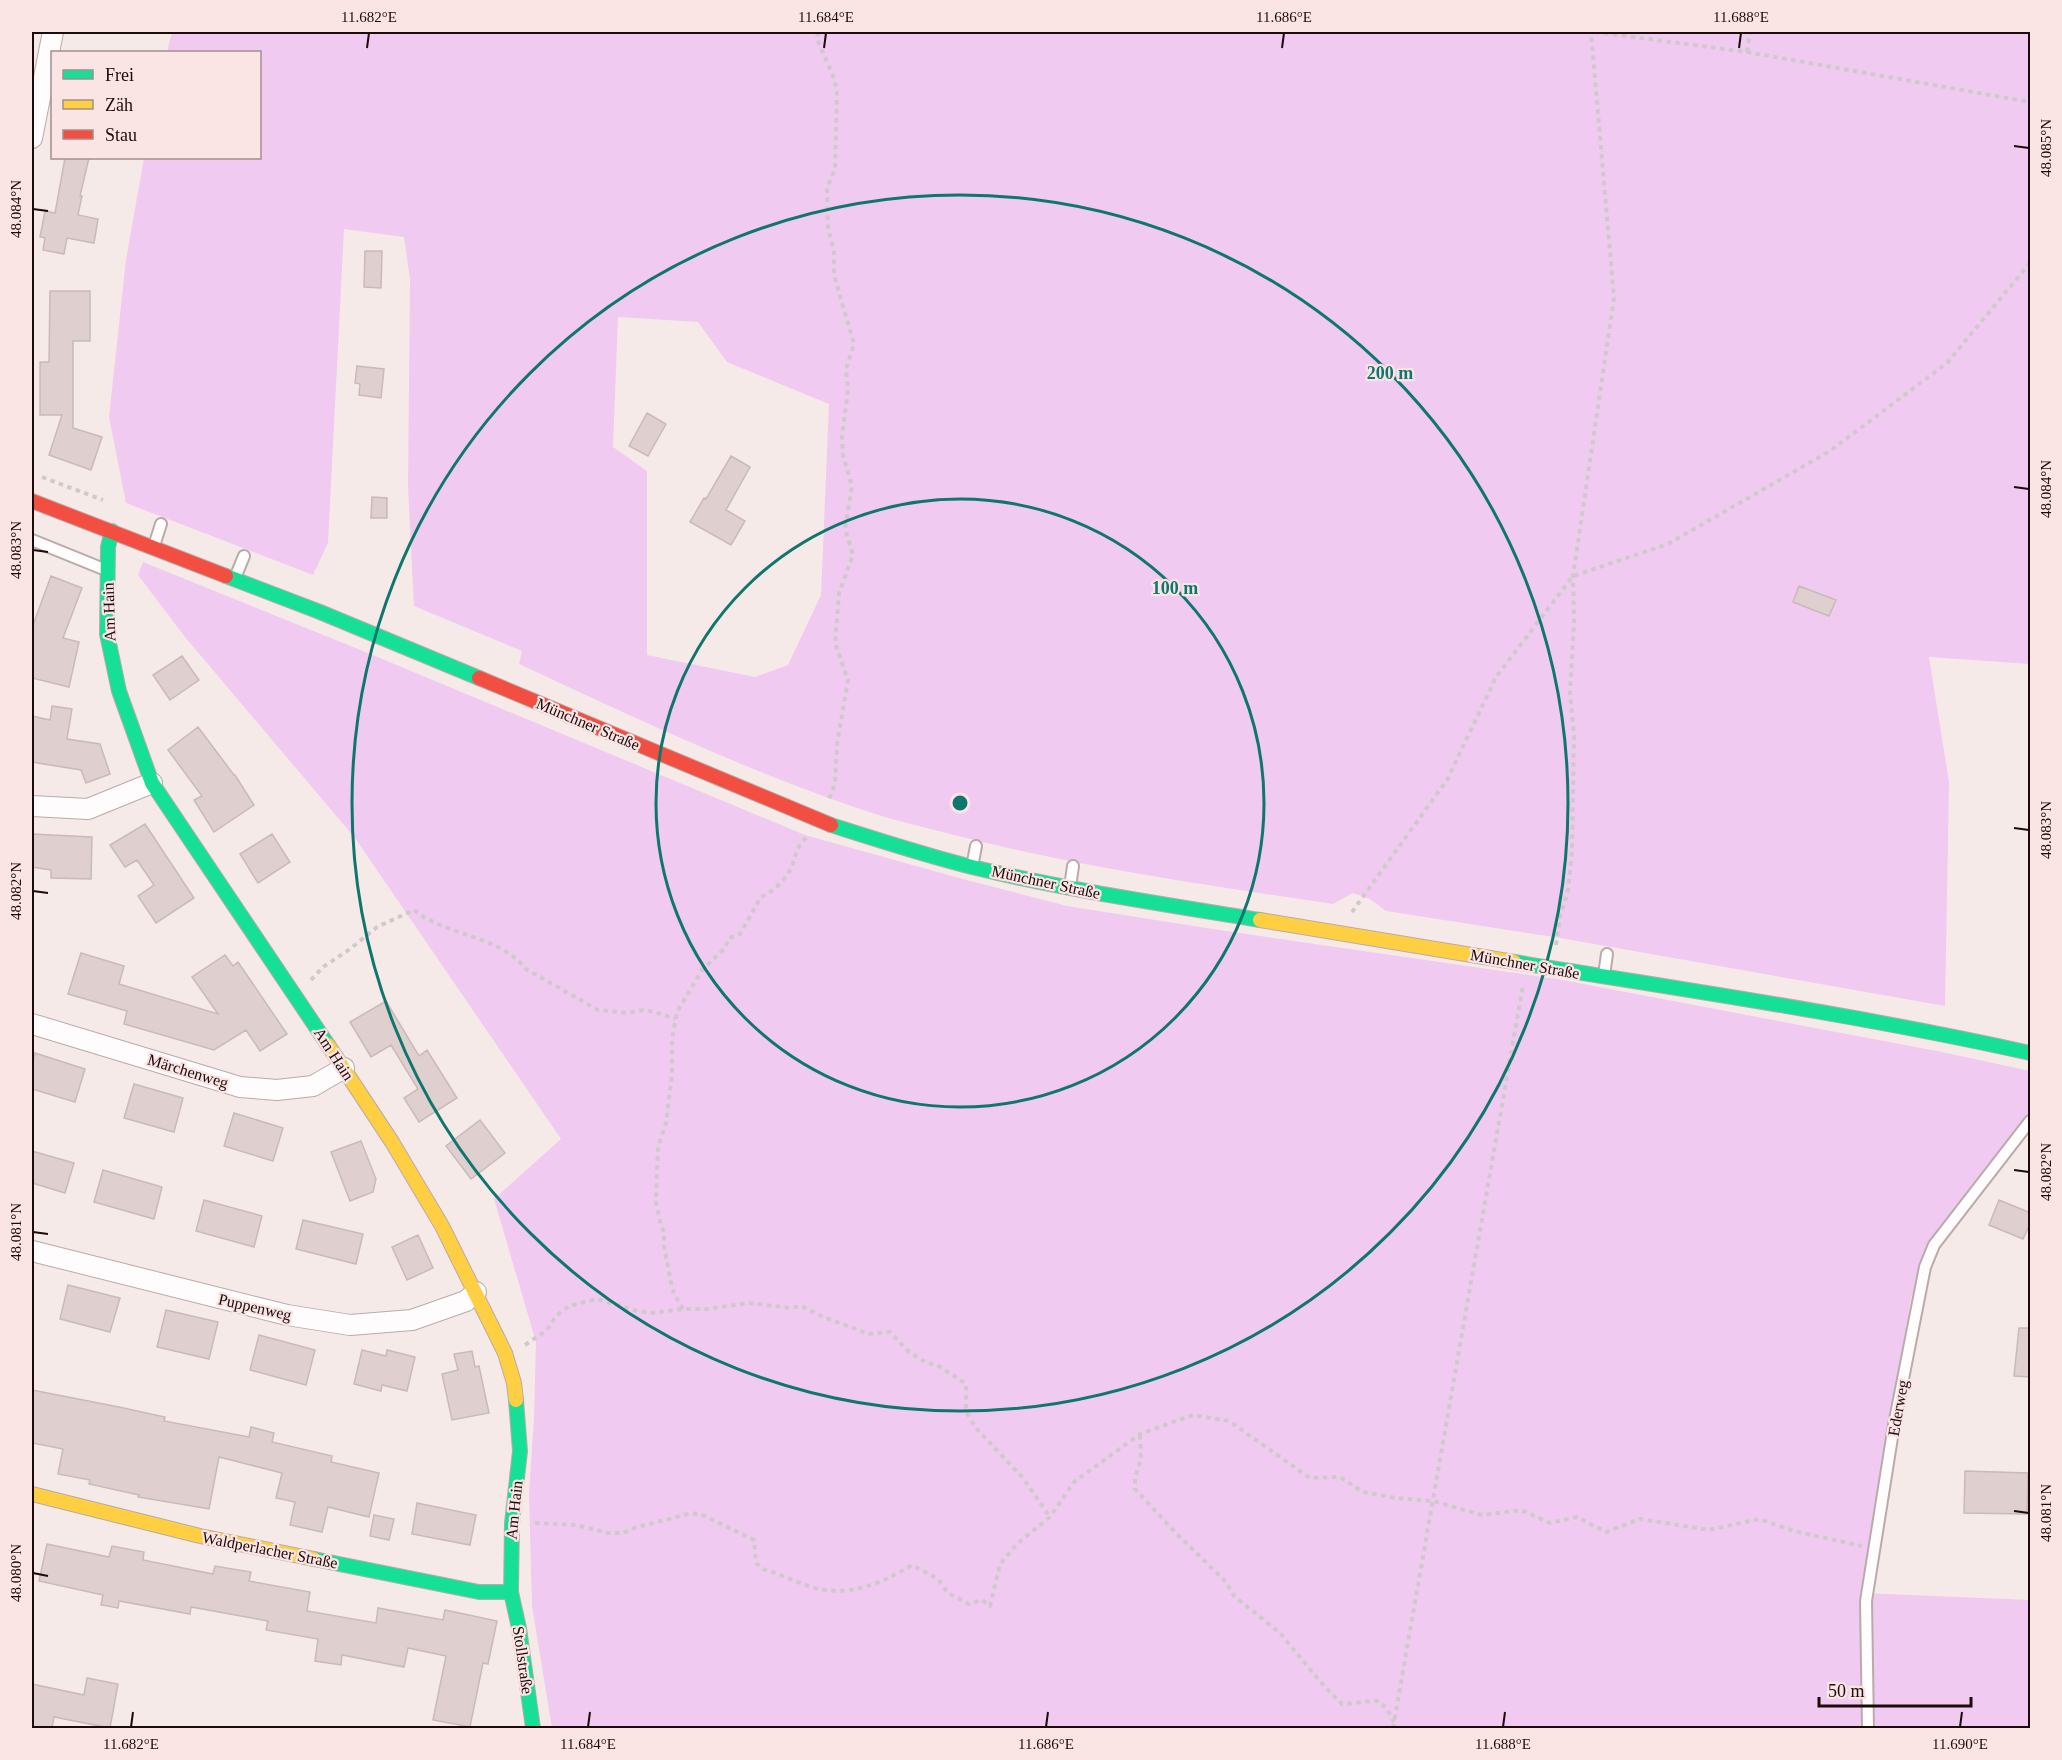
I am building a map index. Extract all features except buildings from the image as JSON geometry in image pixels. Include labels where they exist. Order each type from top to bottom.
[{"type":"main road","name":"Münchner Straße","points":[[32,501],[330,616],[823,822],[915,852],[1069,888],[1888,1024],[2031,1053]]},
{"type":"main road","name":"Am Hain","points":[[112,531],[108,547],[107,634],[116,680],[152,783],[344,1068],[442,1226],[505,1353],[514,1383],[520,1451],[512,1523],[511,1592]]},
{"type":"main road","name":"Waldperlacher Straße","points":[[32,1494],[200,1536],[479,1592],[511,1592]]},
{"type":"main road","name":"Stollstraße","points":[[511,1592],[519,1628],[532,1728]]},
{"type":"street","points":[[32,138],[53,32]]},
{"type":"street","points":[[32,806],[88,810],[152,783]]},
{"type":"street","name":"Märchenweg","points":[[32,1024],[240,1087],[277,1090],[313,1086],[344,1068]]},
{"type":"street","name":"Puppenweg","points":[[32,1251],[287,1315],[350,1325],[412,1320],[466,1301],[476,1292]]},
{"type":"lane","points":[[154,547],[161,524]]},
{"type":"lane","points":[[32,540],[108,571]]},
{"type":"lane","points":[[235,579],[244,556]]},
{"type":"lane","points":[[972,867],[976,846]]},
{"type":"lane","points":[[1069,888],[1073,866]]},
{"type":"lane","points":[[1603,977],[1607,954]]},
{"type":"lane","name":"Ederweg","points":[[1868,1728],[1866,1601],[1894,1425],[1925,1267],[1934,1245],[2031,1121]]},
{"type":"path","points":[[683,1309],[674,1294],[664,1246],[664,1232],[656,1202],[658,1147],[666,1123],[675,1019],[702,970],[725,948],[729,938],[740,934],[761,897],[770,894],[789,872],[797,847],[823,822],[834,784],[837,744],[848,680],[835,643],[838,592],[853,555],[845,529],[852,486],[843,455],[842,436],[848,390],[846,369],[854,344],[834,275],[834,250],[828,229],[827,188],[835,169],[837,92],[834,78],[817,39],[818,32]]},
{"type":"path","points":[[1556,945],[1560,917],[1568,891],[1572,852],[1574,736],[1570,692],[1574,621],[1573,576],[1614,298],[1593,32],[1747,52],[2031,102]]},
{"type":"path","points":[[1747,52],[1750,32]]},
{"type":"path","points":[[1356,907],[1447,780],[1496,677],[1573,576],[1668,544],[1830,451],[1947,363],[2031,263]]},
{"type":"path","points":[[63,485],[110,503]]},
{"type":"path","points":[[293,991],[307,985],[323,967],[377,927],[414,910],[430,921],[487,942],[519,961],[526,969],[598,1010],[628,1013],[643,1010],[675,1019]]},
{"type":"path","points":[[1351,913],[1363,915]]},
{"type":"path","points":[[1545,944],[1566,947]]},
{"type":"path","points":[[1393,1728],[1524,978]]},
{"type":"path","points":[[505,1353],[518,1350],[547,1330],[556,1316],[569,1306],[597,1299],[652,1313],[748,1303],[792,1308],[801,1306],[869,1334],[890,1332],[909,1352],[927,1363],[937,1365],[966,1384],[966,1412],[975,1427],[1023,1478],[1050,1517]]},
{"type":"path","points":[[512,1523],[559,1523],[588,1527],[608,1533],[623,1533],[692,1513],[705,1516],[754,1540],[756,1563],[763,1569],[812,1587],[842,1591],[855,1590],[885,1581],[912,1565],[938,1579],[948,1593],[969,1604],[982,1600],[990,1606],[1000,1564],[1018,1543],[1050,1517],[1074,1482],[1140,1434],[1193,1415],[1229,1421],[1310,1478],[1340,1477],[1363,1492],[1433,1501],[1482,1515],[1521,1510],[1550,1522],[1577,1517],[1606,1532],[1640,1519],[1709,1530],[1759,1519],[1794,1531],[1875,1548]]},
{"type":"path","points":[[1140,1434],[1141,1459],[1135,1478],[1135,1489],[1226,1582],[1234,1596],[1280,1634],[1342,1704],[1379,1701],[1387,1709],[1394,1722]]},
{"type":"shaded area","points":[[172,32],[2030,32],[2030,664],[1929,657],[1949,782],[1945,1006],[1560,938],[1386,911],[1370,899],[1353,893],[1333,904],[1048,857],[888,818],[747,766],[519,664],[522,651],[414,606],[408,487],[410,279],[404,237],[344,229],[328,543],[313,575],[126,503],[109,417],[126,260],[144,159],[261,159],[261,51],[167,51]],"holes":[[[618,317],[698,322],[727,362],[829,404],[821,595],[788,665],[755,677],[647,655],[647,471],[613,447]]]},
{"type":"shaded area","points":[[143,562],[805,835],[959,878],[1067,906],[1557,979],[1942,1052],[2030,1071],[2030,1113],[1933,1239],[1911,1298],[1863,1593],[2030,1600],[2030,1728],[552,1728],[532,1606],[529,1495],[536,1342],[494,1199],[561,1139],[355,838],[185,637],[138,575]]},
{"type":"traffic: fast","points":[[112,531],[108,547],[107,634],[119,691],[152,783],[328,1045]]},
{"type":"traffic: fast","points":[[226,576],[479,678]]},
{"type":"traffic: fast","points":[[831,825],[972,867],[1043,883],[1260,920]]},
{"type":"traffic: fast","points":[[1514,962],[1837,1015],[2030,1053]]},
{"type":"traffic: fast","points":[[516,1400],[520,1451],[512,1523],[511,1592],[519,1628],[533,1728]]},
{"type":"traffic: fast","points":[[314,1559],[479,1592],[511,1592]]},
{"type":"traffic: slow","points":[[1260,920],[1514,962]]},
{"type":"traffic: slow","points":[[328,1045],[392,1142],[442,1226],[505,1353],[514,1383],[516,1400]]},
{"type":"traffic: slow","points":[[32,1494],[200,1536],[314,1559]]},
{"type":"traffic: jam","points":[[32,501],[226,576]]},
{"type":"traffic: jam","points":[[479,678],[831,825]]}]
